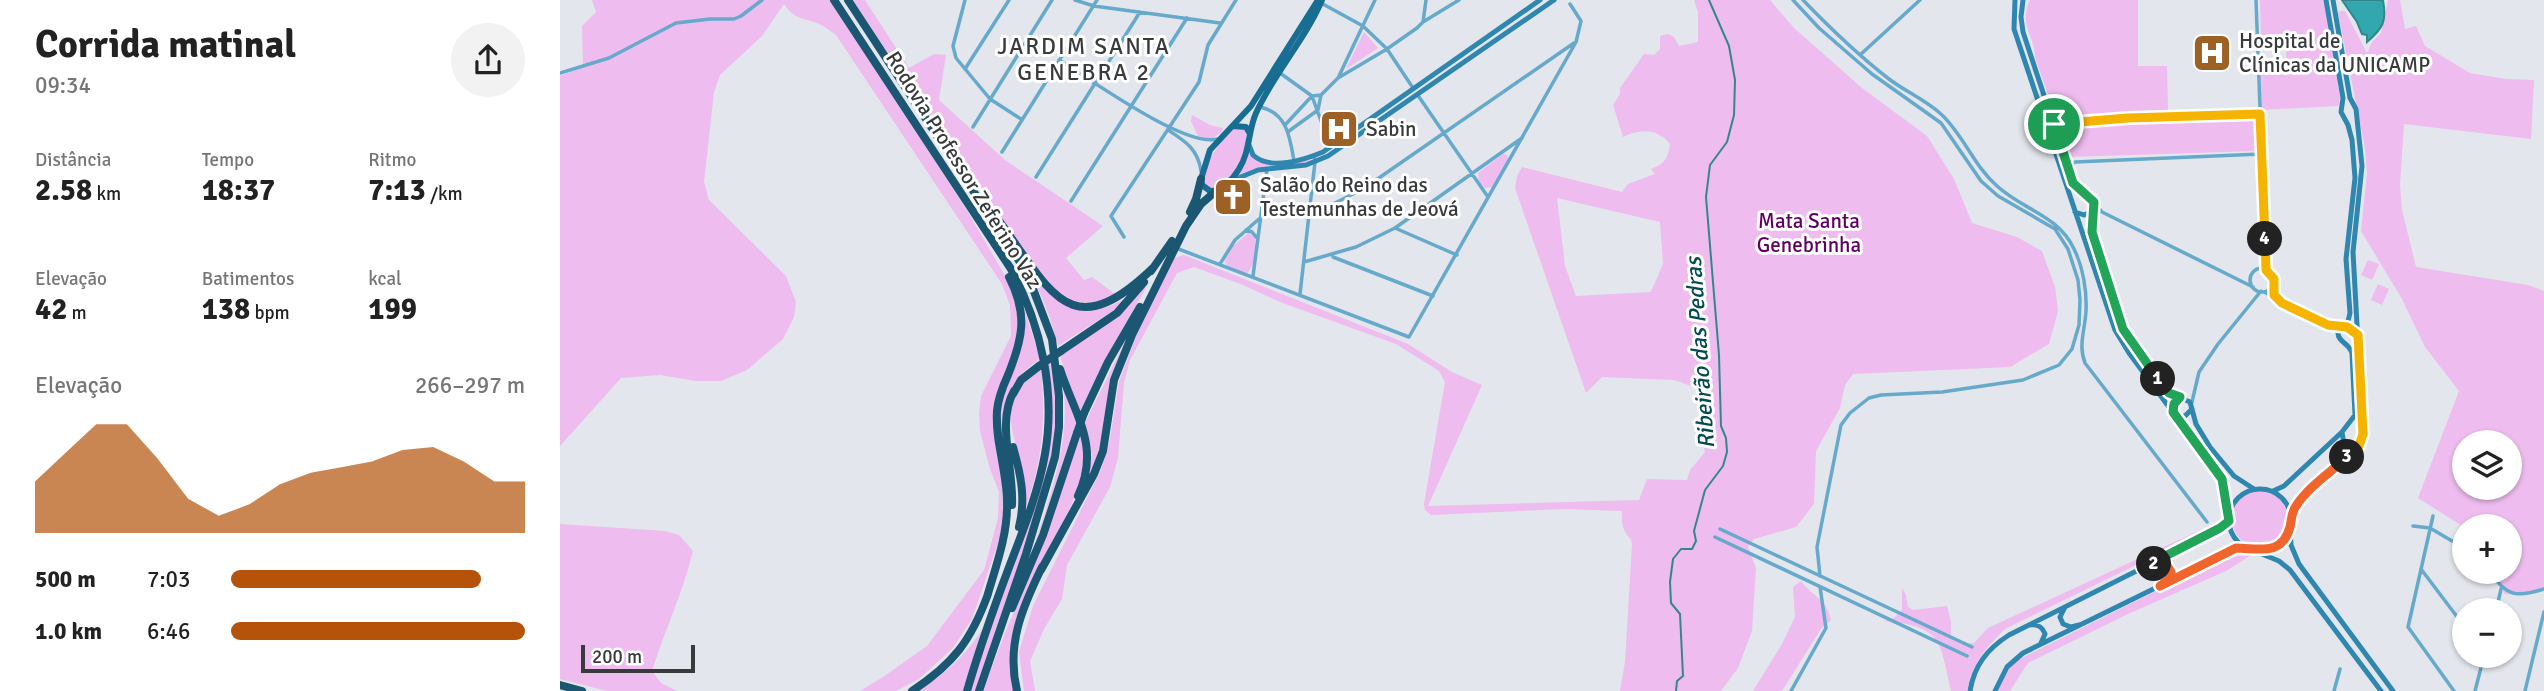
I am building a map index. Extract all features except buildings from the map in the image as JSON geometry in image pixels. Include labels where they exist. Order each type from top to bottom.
[{"type":"highway","name":"Rodovia Professor Zeferino Vaz","points":[[834,0],[1021,289],[1038,333],[1045,370],[1048,425],[1045,452],[1035,492],[967,691]]},
{"type":"highway","name":"Rodovia Professor Zeferino Vaz","points":[[848,0],[1027,273],[1052,339],[1060,417],[1055,457],[1026,554],[979,691]]},
{"type":"highway","points":[[945,169],[1010,278],[1021,312],[1019,345],[998,404],[996,426],[1007,491],[1007,512],[1005,531],[987,597]]},
{"type":"highway","points":[[963,174],[1047,286],[1069,303],[1087,308],[1106,303],[1124,294],[1153,268]]},
{"type":"highway","points":[[912,691],[945,668],[964,646],[977,624],[1006,543],[1012,515],[1012,474],[1005,421],[1014,391],[1029,372],[1117,313],[1133,297],[1191,210],[1201,176]]},
{"type":"highway","points":[[1041,569],[1094,474],[1103,451],[1118,366],[1174,247],[1198,209],[1216,191]]},
{"type":"highway","points":[[989,659],[1043,535],[1084,413],[1108,362],[1166,263]]},
{"type":"highway","points":[[1017,691],[1013,660],[1021,610],[1079,493],[1089,460],[1086,437],[1070,398],[1052,339]]},
{"type":"highway","points":[[996,601],[1023,508],[1023,487],[1008,425],[1008,411],[1014,391]]},
{"type":"highway","points":[[560,685],[582,691]]},
{"type":"main road","points":[[1249,145],[1253,155],[1261,161],[1315,159],[1539,0]]},
{"type":"main road","points":[[1320,1],[1270,82],[1210,150],[1201,176],[1206,189],[1216,191],[1250,173],[1293,168],[1340,149],[1554,0]]},
{"type":"main road","points":[[2015,0],[2014,29],[2115,330],[2222,479],[2232,535],[2245,547],[2279,561],[2290,570],[2381,691]]},
{"type":"main road","points":[[2023,0],[2023,32],[2076,188],[2094,202],[2092,232],[2123,329],[2165,388],[2173,395],[2188,400],[2200,433],[2228,471],[2254,489],[2273,491],[2284,486],[2342,432],[2355,415],[2352,353],[2340,340],[2341,329],[2348,321],[2350,313],[2346,259],[2355,178],[2352,140],[2342,107],[2343,98],[2326,0]]},
{"type":"main road","points":[[2333,0],[2357,114],[2362,166],[2353,252],[2362,439],[2356,449],[2299,502],[2291,519],[2291,545],[2298,564],[2393,691]]},
{"type":"main road","points":[[1228,183],[1244,162],[1250,134],[1270,82],[1280,73],[1320,1]]},
{"type":"main road","points":[[2342,107],[2353,104]]},
{"type":"main road","points":[[2345,118],[2351,119],[2357,114]]},
{"type":"main road","points":[[1233,126],[1246,127],[1250,134]]},
{"type":"main road","points":[[2073,203],[2079,197],[2088,195]]},
{"type":"main road","points":[[2075,212],[2084,215],[2093,211]]},
{"type":"main road","points":[[2341,329],[2358,338]]},
{"type":"main road","points":[[2349,347],[2354,346],[2358,338]]},
{"type":"main road","points":[[2174,414],[2174,404],[2180,397]]},
{"type":"main road","points":[[2174,414],[2185,416],[2192,407]]},
{"type":"main road","points":[[2352,421],[2362,426]]},
{"type":"main road","points":[[2342,432],[2344,444],[2356,449]]},
{"type":"main road","points":[[1970,691],[1975,671],[1985,654],[2000,640],[2220,528],[2229,519],[2230,509],[2239,496],[2254,489]]},
{"type":"main road","points":[[2273,491],[2286,503],[2291,519]]},
{"type":"main road","points":[[2254,550],[2273,548],[2281,543],[2290,527]]},
{"type":"main road","points":[[1995,691],[2007,667],[2023,653],[2236,548],[2245,547]]},
{"type":"main road","points":[[2142,568],[2166,564],[2171,572],[2170,577],[2160,586]]},
{"type":"main road","points":[[2073,602],[2061,613],[2063,624],[2074,626],[2095,619]]},
{"type":"main road","points":[[2025,626],[2035,625],[2043,629],[2044,639],[2036,648]]},
{"type":"street","points":[[560,73],[609,58],[676,23],[734,19],[762,0]]},
{"type":"street","points":[[965,0],[953,46],[956,58],[990,99],[1021,119]]},
{"type":"street","points":[[965,69],[1009,0]]},
{"type":"street","points":[[973,127],[1052,0]]},
{"type":"street","points":[[1075,0],[1220,23]]},
{"type":"street","points":[[1002,152],[1092,3],[1097,0]]},
{"type":"street","points":[[1124,237],[1111,216],[1199,82],[1208,45],[1236,0]]},
{"type":"street","points":[[1338,78],[1375,0]]},
{"type":"street","points":[[1423,22],[1426,0]]},
{"type":"street","points":[[1288,131],[1318,110],[1321,96],[1338,78],[1387,49],[1459,0]]},
{"type":"street","points":[[1793,0],[1819,28],[1871,74],[1941,123],[1981,181],[1998,196],[2045,223],[2060,236],[2074,264],[2080,300],[2079,325],[2072,349],[2059,365],[2023,380],[1942,392],[1881,395],[1869,398],[1850,413],[1841,425],[1818,547],[1820,576]]},
{"type":"street","points":[[1802,0],[1860,55],[1941,114],[1996,185],[2013,199],[2054,222],[2064,232],[2075,249],[2082,271],[2086,311],[2081,353],[2085,363],[2207,522]]},
{"type":"street","points":[[1860,55],[1920,0]]},
{"type":"street","points":[[2256,0],[2266,270]]},
{"type":"street","points":[[1320,1],[1363,26],[1387,49],[1488,198]]},
{"type":"street","points":[[1174,247],[1409,337],[1576,42],[1581,20],[1570,4]]},
{"type":"street","points":[[1036,177],[1140,12]]},
{"type":"street","points":[[1071,201],[1186,18]]},
{"type":"street","points":[[1310,209],[1325,208],[1363,189],[1576,42]]},
{"type":"street","points":[[1059,60],[1167,127],[1193,148],[1199,161],[1201,176]]},
{"type":"street","points":[[1280,73],[1312,96],[1331,147]]},
{"type":"street","points":[[1285,125],[1312,96],[1321,96]]},
{"type":"street","points":[[1259,107],[1274,112],[1285,125],[1294,161]]},
{"type":"street","points":[[2054,124],[2128,118],[2260,114]]},
{"type":"street","points":[[1167,127],[1202,141],[1219,139]]},
{"type":"street","points":[[1304,262],[1356,247],[1395,228],[1522,137]]},
{"type":"street","points":[[1505,149],[1512,156]]},
{"type":"street","points":[[2069,169],[2075,162],[2261,154]]},
{"type":"street","points":[[1300,294],[1315,159]]},
{"type":"street","points":[[1253,276],[1267,169]]},
{"type":"street","points":[[2094,202],[2102,212],[2282,303],[2341,329]]},
{"type":"street","points":[[1220,264],[1235,240],[1261,217]]},
{"type":"street","points":[[1395,228],[1457,255]]},
{"type":"street","points":[[1245,230],[1252,232],[1259,240]]},
{"type":"street","points":[[1331,256],[1433,296]]},
{"type":"street","points":[[2237,279],[2249,275],[2255,269],[2266,270],[2273,275],[2274,295],[2282,303]]},
{"type":"street","points":[[2249,275],[2249,282],[2253,287]]},
{"type":"street","points":[[2192,407],[2194,384],[2199,372],[2218,344],[2263,292],[2273,286]]},
{"type":"street","points":[[2433,516],[2408,627],[2454,691]]},
{"type":"street","points":[[2413,526],[2430,528],[2452,541]]},
{"type":"street","points":[[1720,529],[1972,647]]},
{"type":"street","points":[[1715,537],[1967,656]]},
{"type":"street","points":[[2420,568],[2452,610]]},
{"type":"street","points":[[1805,579],[1809,571]]},
{"type":"street","points":[[1834,593],[1838,584]]},
{"type":"street","points":[[2498,584],[2501,589],[2519,595],[2544,589]]},
{"type":"street","points":[[1791,691],[1826,628],[1826,612],[1820,586]]},
{"type":"street","points":[[2499,598],[2501,589]]},
{"type":"street","points":[[2525,691],[2544,612]]},
{"type":"street","points":[[2475,691],[2481,668]]},
{"type":"street","points":[[2334,691],[2340,669]]},
{"type":"green space","points":[[592,0],[832,0],[969,214],[1011,286],[1020,314],[1019,335],[993,411],[996,453],[1002,477],[1003,520],[999,540],[972,619],[953,648],[919,679],[896,691],[860,691],[927,646],[984,570],[998,518],[999,492],[980,431],[979,413],[981,396],[1011,336],[1010,305],[1002,284],[836,35],[820,24],[797,16],[784,4],[762,36],[720,75],[714,92],[704,182],[709,200],[786,276],[796,302],[794,317],[783,339],[747,370],[721,381],[696,381],[660,375],[621,378],[560,446],[560,76],[583,67],[582,26],[596,12]]},
{"type":"green space","points":[[853,0],[865,0],[909,68],[934,54],[946,55],[939,100],[1005,160],[1103,226],[1066,258],[1084,280],[1092,277],[1115,294],[1110,298],[1087,303],[1074,301],[1046,281],[943,137]]},
{"type":"green space","name":"Mata Santa Genebrinha","points":[[1694,0],[1770,0],[1794,28],[1862,88],[1927,136],[1954,179],[1972,223],[2017,237],[2042,251],[2055,287],[2058,311],[2049,344],[2010,367],[1853,374],[1845,385],[1840,408],[1816,451],[1814,504],[1796,527],[1754,539],[1748,547],[1756,568],[1752,631],[1738,668],[1721,691],[1620,691],[1625,662],[1632,544],[1623,526],[1622,511],[1566,509],[1431,515],[1425,510],[1424,504],[1445,382],[1439,371],[1396,344],[1194,267],[1177,273],[1130,360],[1124,383],[1118,458],[1110,487],[1067,565],[1062,599],[1044,629],[1030,661],[1035,691],[1024,691],[1019,652],[1033,606],[1101,470],[1110,439],[1119,382],[1135,339],[1174,258],[1184,255],[1408,344],[1452,372],[1482,385],[1428,506],[1639,500],[1647,479],[1687,480],[1690,470],[1705,452],[1704,431],[1697,402],[1703,400],[1706,391],[1674,380],[1602,377],[1586,393],[1515,188],[1522,167],[1622,192],[1628,184],[1655,174],[1651,169],[1665,160],[1670,144],[1660,135],[1648,132],[1636,132],[1623,137],[1613,105],[1620,94],[1620,88],[1644,54],[1654,55],[1660,49],[1660,36],[1668,34],[1674,37],[1679,46],[1698,42],[1698,12]],"holes":[[[1557,198],[1660,222],[1663,264],[1651,292],[1576,296],[1565,266]]]},
{"type":"green space","points":[[2030,0],[2138,0],[2138,66],[2167,66],[2168,112],[2055,115],[2026,24]]},
{"type":"green space","points":[[2260,0],[2324,0],[2340,98],[2338,106],[2260,110],[2260,74],[2287,73],[2286,40],[2261,40]]},
{"type":"green space","points":[[2388,0],[2400,0],[2405,29],[2416,26],[2425,46],[2470,73],[2534,80],[2531,139],[2404,124],[2400,185],[2402,210],[2416,267],[2528,285],[2544,291],[2544,589],[2520,595],[2505,594],[2498,584],[2522,584],[2522,514],[2452,514],[2452,519],[2418,498],[2459,391],[2425,347],[2402,299],[2361,231],[2367,173],[2365,148],[2338,13],[2345,11],[2367,53],[2372,42],[2381,33]]},
{"type":"green space","points":[[1364,32],[1378,48],[1346,69]]},
{"type":"green space","points":[[1192,115],[1210,125],[1223,128],[1221,133],[1208,140],[1198,136],[1191,121]]},
{"type":"green space","points":[[2254,117],[2255,151],[2069,157],[2062,128]]},
{"type":"green space","points":[[1234,128],[1243,128],[1247,145],[1244,154],[1234,172],[1212,189],[1204,184],[1207,167],[1218,147]]},
{"type":"green space","points":[[1249,153],[1262,163],[1269,164],[1311,160],[1293,165],[1254,169],[1236,177]]},
{"type":"green space","points":[[1503,154],[1507,155],[1508,159],[1492,187],[1485,188],[1479,181],[1478,173]]},
{"type":"green space","points":[[1248,233],[1254,236],[1256,250],[1252,267],[1246,274],[1227,266],[1225,261],[1232,247]]},
{"type":"green space","points":[[2368,260],[2379,264],[2372,280],[2361,275]]},
{"type":"green space","points":[[1031,271],[1065,300],[1087,309],[1113,305],[1129,296],[1111,312],[1058,346]]},
{"type":"green space","points":[[2378,284],[2389,289],[2382,305],[2371,300]]},
{"type":"green space","points":[[1143,286],[1146,288],[1079,414],[1060,356],[1117,316]]},
{"type":"green space","points":[[1021,298],[1040,359],[1026,370],[1009,393],[1003,419],[1006,466],[1000,413],[1003,396],[1023,339],[1024,315]]},
{"type":"green space","points":[[1132,327],[1113,373],[1099,456],[1085,486],[1092,455],[1084,425]]},
{"type":"green space","points":[[1053,362],[1057,398],[1054,447],[1032,525],[976,691],[969,691],[1045,461],[1046,366]]},
{"type":"green space","points":[[1041,368],[1042,438],[1026,506],[1011,413],[1018,391]]},
{"type":"green space","points":[[1063,386],[1076,424],[1029,562],[1061,453],[1065,408]]},
{"type":"green space","points":[[1080,432],[1085,448],[1084,466],[1078,488],[1029,588],[1013,632],[1011,654],[1015,691],[983,691],[1051,524]]},
{"type":"green space","points":[[2255,491],[2265,491],[2280,499],[2286,508],[2286,530],[2280,539],[2265,547],[2255,547],[2237,535],[2232,524],[2232,514],[2244,496]]},
{"type":"green space","points":[[2222,520],[2222,523],[2005,629],[1980,657],[1967,691],[1951,691],[1944,659],[1935,638],[1917,627],[1883,621],[1894,618],[1902,610],[1902,588],[1908,607],[1913,610],[1947,606],[1951,636],[1961,644],[1974,643],[1988,628]]},
{"type":"green space","points":[[560,524],[665,531],[679,535],[693,551],[652,671],[661,683],[677,691],[607,691],[560,679]]},
{"type":"green space","points":[[2240,549],[2256,552],[2226,571],[2128,614],[2028,663],[2010,691],[1998,691],[2001,680],[2014,662]]},
{"type":"green space","points":[[1801,581],[1823,603],[1831,620],[1821,629],[1782,691],[1753,691],[1795,617],[1793,587]]},
{"type":"green space","points":[[982,630],[963,691],[918,691],[953,664]]},
{"type":"water","points":[[2342,0],[2383,0],[2383,24],[2367,42],[2367,35],[2362,34]]},
{"type":"waterway","name":"Ribeirão das Pedras","points":[[1676,691],[1677,681],[1683,676],[1680,614],[1671,603],[1673,559],[1681,549],[1692,549],[1696,541],[1694,531],[1705,490],[1723,466],[1727,452],[1726,438],[1721,426],[1719,355],[1706,197],[1710,165],[1727,142],[1734,115],[1735,80],[1729,46],[1709,0]]},
{"type":"place","name":"Hospital de Clínicas da UNICAMP","points":[[2212,53]]},
{"type":"place","name":"Sabin","points":[[1339,129]]},
{"type":"place","name":"Salão do Reino das Testemunhas de Jeová","points":[[1233,197]]},
{"type":"district","name":"JARDIM SANTA GENEBRA 2","points":[[1084,59]]},
{"type":"route","points":[[2260,114],[2266,270],[2273,275],[2274,295],[2282,303],[2328,325],[2350,328],[2358,335],[2363,434],[2359,446],[2296,506],[2287,536],[2273,548],[2263,551],[2236,548],[2160,586],[2170,577],[2171,572],[2166,564],[2142,568],[2229,521],[2223,484],[2173,412],[2175,401],[2180,397],[2169,393],[2127,338],[2092,232],[2094,202],[2073,183],[2054,124],[2128,118],[2260,114]]}]
